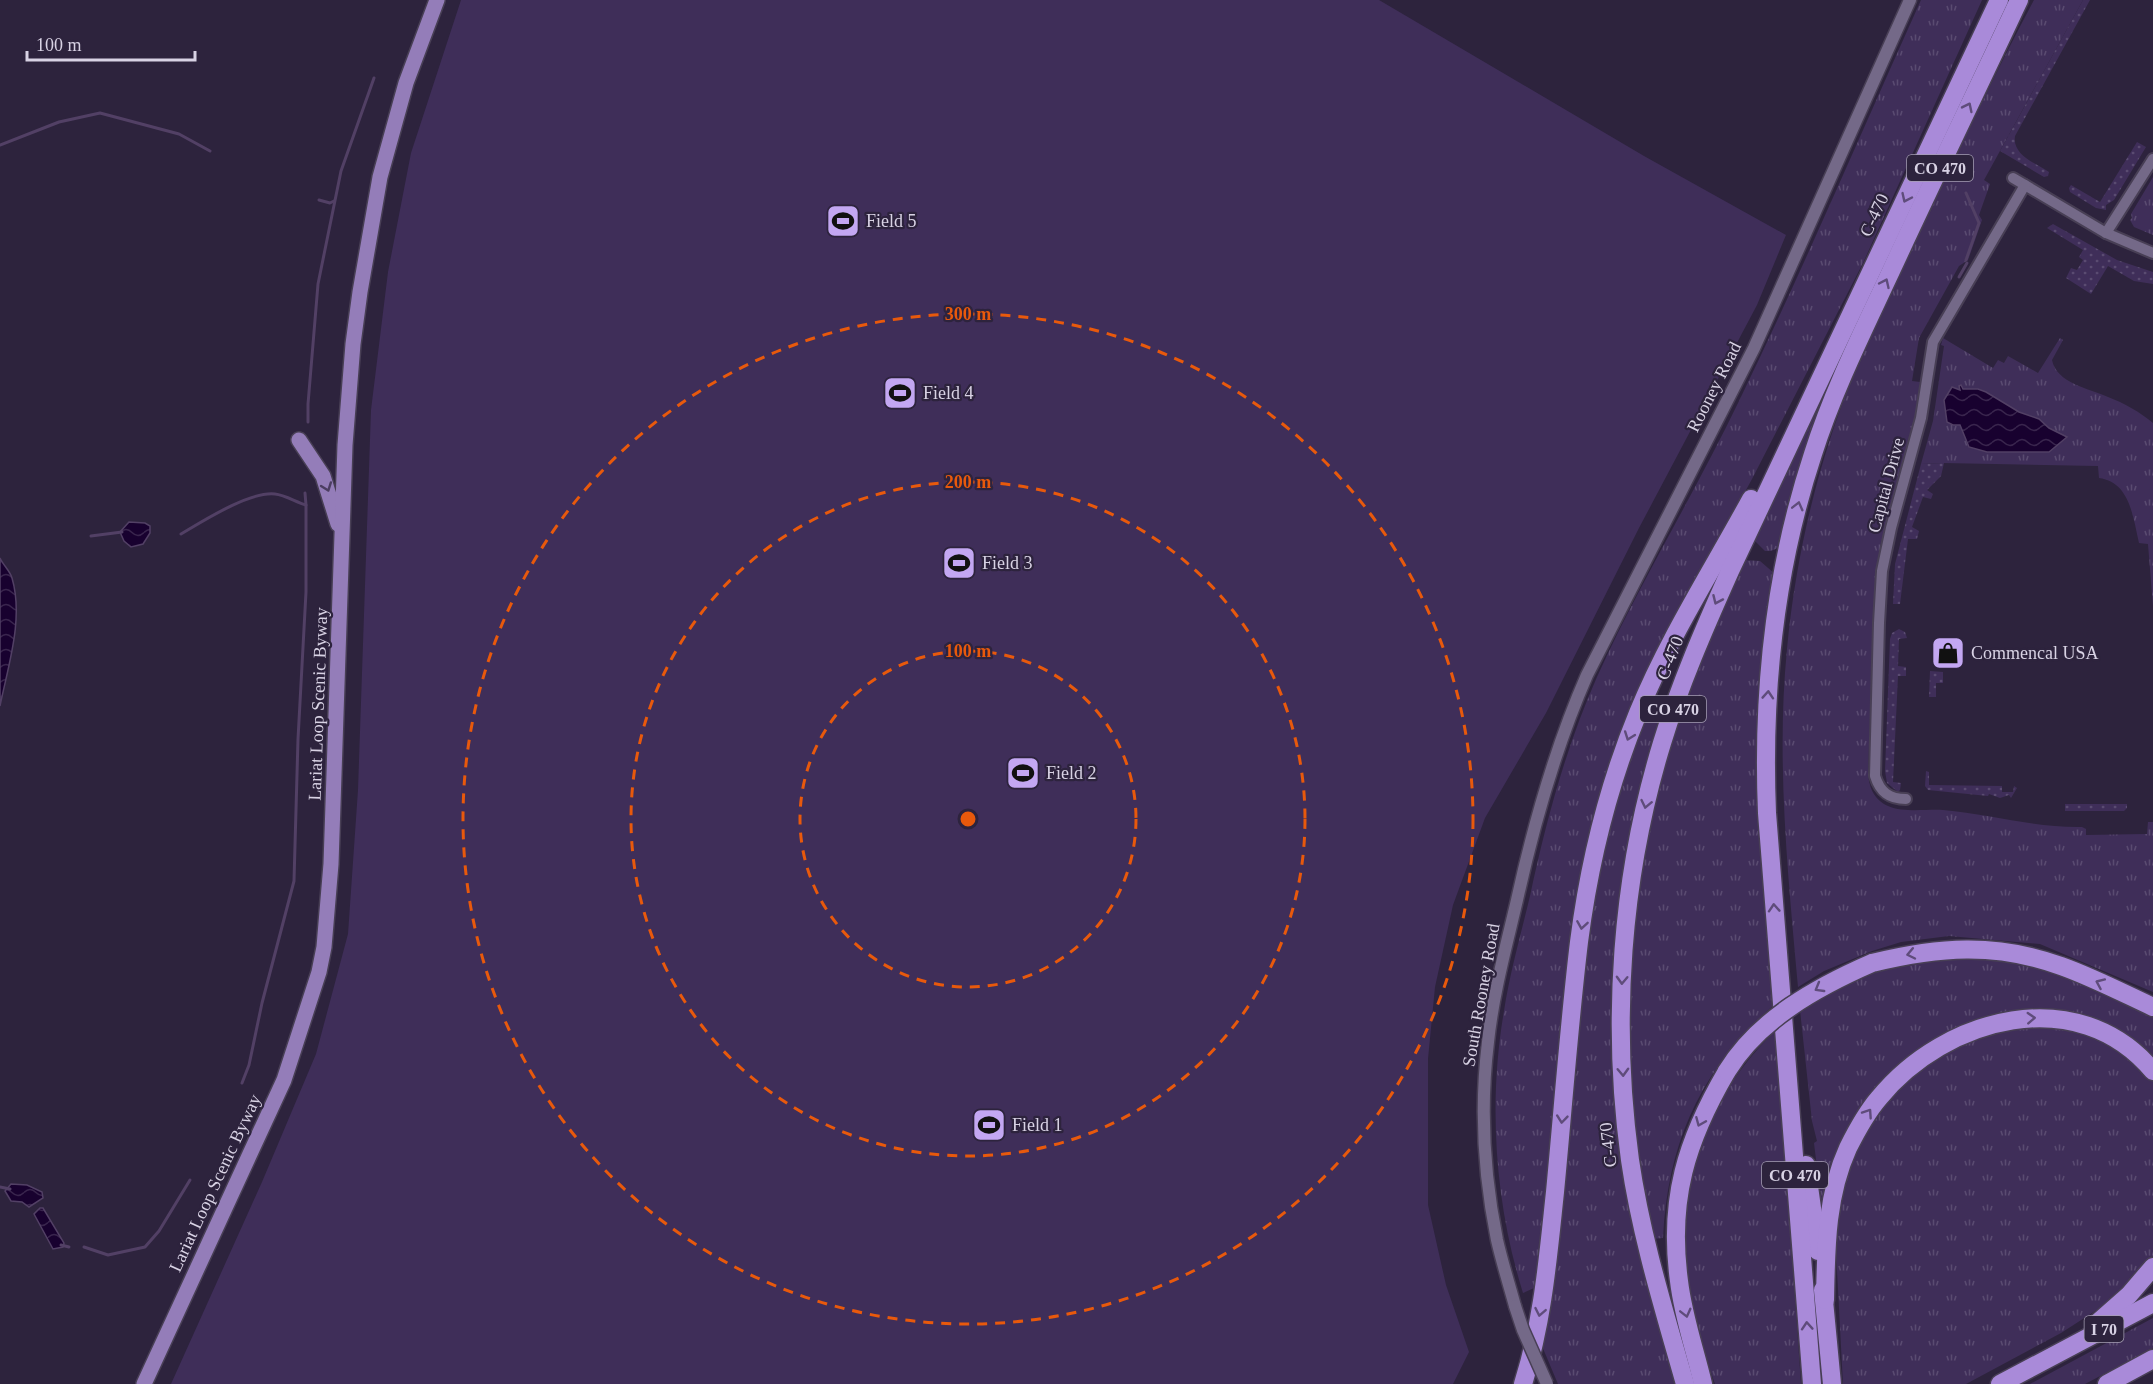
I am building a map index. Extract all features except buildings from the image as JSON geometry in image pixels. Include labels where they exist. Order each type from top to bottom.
[{"type":"highway","name":"C-470","points":[[1685,1384],[1651,1262],[1634,1182],[1627,1134],[1623,1076],[1621,1013],[1623,962],[1632,880],[1649,788],[1689,665],[1740,547],[1998,0]]},
{"type":"highway","name":"CO 470","points":[[1812,1384],[1767,813],[1766,730],[1775,621],[1790,540],[1812,456],[1844,371],[2019,0]]},
{"type":"highway","points":[[1523,1384],[1530,1363],[1549,1262],[1579,941],[1591,871],[1607,800],[1638,712],[1659,667],[1835,345]]},
{"type":"highway","points":[[1703,1384],[1679,1281],[1676,1209],[1679,1184],[1702,1116],[1727,1071],[1744,1048],[1791,1006],[1830,982],[1872,963],[1917,952],[1954,949],[1994,950],[2061,966],[2153,1007]]},
{"type":"highway","points":[[1779,967],[1825,1300],[1832,1384]]},
{"type":"highway","points":[[1825,1300],[1827,1232],[1835,1184],[1841,1165],[1860,1124],[1877,1100],[1914,1063],[1936,1048],[1974,1030],[2019,1019],[2045,1018],[2083,1024],[2110,1035],[2137,1054],[2153,1071]]},
{"type":"highway","points":[[2055,1355],[2115,1308],[2153,1267]]},
{"type":"highway","name":"I 70","points":[[2000,1384],[2153,1303]]},
{"type":"highway","points":[[2107,1384],[2153,1359]]},
{"type":"main road","name":"Lariat Loop Scenic Byway","points":[[144,1384],[284,1080],[324,947],[332,864],[348,394],[360,292],[380,177],[397,115],[435,0]]},
{"type":"main road","points":[[298,440],[323,476],[342,541]]},
{"type":"street","name":"Rooney Road","points":[[1545,787],[1564,730],[1587,675],[1754,348],[1910,0]]},
{"type":"street","points":[[2106,233],[2153,159]]},
{"type":"street","points":[[2013,178],[2106,233],[2153,253]]},
{"type":"street","name":"Capital Drive","points":[[1906,800],[1891,798],[1884,793],[1878,786],[1875,776],[1880,594],[1885,554],[1921,418],[1933,342],[2025,185]]},
{"type":"street","name":"South Rooney Road","points":[[1545,787],[1502,965],[1488,1041],[1485,1076],[1485,1143],[1491,1207],[1498,1242],[1523,1330],[1547,1384]]},
{"type":"green space","points":[[461,0],[1379,0],[1644,156],[1786,235],[1757,305],[1639,528],[1546,713],[1485,818],[1453,905],[1435,987],[1428,1059],[1428,1205],[1446,1285],[1469,1352],[1453,1384],[171,1384],[262,1182],[316,1054],[348,934],[358,790],[371,410],[388,272],[411,153]]},
{"type":"green space","points":[[1921,0],[1982,0],[1863,263],[1705,565],[1607,776],[1540,1256],[1534,1288],[1523,1293],[1513,1259],[1500,1189],[1496,1082],[1509,982],[1558,785],[1597,677],[1631,607],[1705,469],[1764,349]]},
{"type":"green space","points":[[2034,0],[2083,0],[1984,180],[1990,184],[1979,215],[1982,220],[1968,260],[1959,266],[1919,338],[1912,381],[1920,382],[1916,416],[1881,543],[1875,580],[1868,772],[1873,792],[1879,800],[1894,808],[1943,810],[2030,823],[2082,827],[2086,829],[2086,835],[2147,834],[2148,822],[2153,822],[2153,992],[2040,944],[1949,936],[1901,942],[1872,951],[1824,971],[1798,987],[1783,776],[1784,691],[1796,577],[1811,507],[1830,438],[1864,350]]},
{"type":"green space","points":[[2083,0],[2090,0],[2015,136],[2015,143],[2021,153],[2031,162],[2049,172],[2048,176],[2044,177],[2000,151]]},
{"type":"green space","points":[[2137,142],[2146,147],[2114,200],[2106,205],[2106,210],[2096,208],[2070,192],[2071,185],[2100,202]]},
{"type":"green space","points":[[2153,177],[2153,235],[2134,227],[2130,220],[2131,214]]},
{"type":"green space","points":[[2053,224],[2117,260],[2153,272],[2153,284],[2134,281],[2108,266],[2091,294],[2066,278],[2071,268],[2077,270],[2083,260],[2079,257],[2083,250],[2047,228]]},
{"type":"green space","points":[[1943,338],[1993,368],[1998,360],[2004,363],[2008,356],[2038,373],[2060,338],[2063,340],[2052,360],[2060,374],[2075,384],[2126,405],[2153,423],[2153,606],[2148,544],[2139,543],[2132,512],[2124,493],[2109,481],[2099,478],[2098,466],[1921,464],[1933,421],[1944,346],[1941,345]]},
{"type":"green space","points":[[1840,358],[1781,531],[1783,534],[1780,547],[1765,551],[1754,540]]},
{"type":"green space","points":[[1944,463],[1941,476],[1927,490],[1933,494],[1931,499],[1923,497],[1912,527],[1919,531],[1917,539],[1908,539],[1900,604],[1893,604],[1895,564],[1921,464]]},
{"type":"green space","points":[[1744,560],[1760,561],[1775,574],[1774,1005],[1748,1029],[1727,1055],[1708,1081],[1693,1109],[1672,1170],[1663,1238],[1652,1239],[1637,1149],[1631,1095],[1629,1004],[1635,914],[1650,824],[1672,736],[1697,669]]},
{"type":"green space","points":[[1899,629],[1905,632],[1907,638],[1899,639],[1898,666],[1906,667],[1906,676],[1898,676],[1893,782],[1901,783],[1898,792],[1887,783],[1885,771],[1890,639],[1892,633]]},
{"type":"green space","points":[[1930,671],[1943,672],[1943,683],[1936,683],[1936,697],[1929,697]]},
{"type":"green space","points":[[1656,694],[1666,699],[1644,768],[1625,859],[1614,946],[1611,1034],[1613,1080],[1621,1146],[1676,1384],[1558,1384],[1542,1346],[1553,1293],[1577,1070],[1585,970],[1598,876],[1619,790]]},
{"type":"green space","points":[[1926,771],[1929,772],[1929,785],[2002,786],[2002,792],[2013,792],[2014,786],[2017,788],[2011,798],[2009,795],[2000,798],[1989,794],[1988,796],[1928,790],[1925,786]]},
{"type":"green space","points":[[2065,804],[2127,804],[2127,808],[2124,811],[2065,811]]},
{"type":"green space","points":[[1941,958],[1993,959],[2041,968],[2090,986],[2153,1016],[2153,1061],[2036,1010],[2005,1013],[1926,1044],[1886,1078],[1858,1111],[1839,1148],[1824,1208],[1822,1208],[1814,1143],[1817,1141],[1812,1121],[1800,1010],[1868,974]]},
{"type":"green space","points":[[2039,1024],[2099,1037],[2143,1069],[2153,1081],[2153,1257],[2106,1304],[2061,1333],[1966,1384],[1843,1384],[1835,1232],[1841,1183],[1867,1121],[1916,1071],[1970,1038]]},
{"type":"green space","points":[[1776,1030],[1801,1384],[1715,1384],[1696,1321],[1687,1275],[1684,1230],[1689,1184],[1695,1160],[1714,1112],[1742,1069]]},
{"type":"green space","points":[[2153,1318],[2153,1348],[2085,1384],[2030,1384]]},
{"type":"water","points":[[1961,385],[1963,389],[1978,389],[1986,392],[2019,412],[2039,419],[2049,428],[2067,437],[2049,452],[1987,452],[1969,447],[1960,425],[1947,422],[1944,400],[1952,387],[1960,390]]},
{"type":"water","points":[[129,522],[145,523],[150,526],[150,533],[143,544],[131,547],[124,541],[120,532]]},
{"type":"water","points":[[0,558],[12,578],[16,626],[0,706]]},
{"type":"water","points":[[11,1184],[27,1185],[42,1192],[43,1198],[29,1207],[22,1202],[11,1201],[5,1191]]},
{"type":"water","points":[[43,1208],[64,1243],[63,1247],[53,1249],[34,1214]]},
{"type":"waterway","points":[[308,422],[318,284],[341,171],[374,78]]},
{"type":"waterway","points":[[0,145],[59,122],[100,113],[179,134],[210,151]]},
{"type":"waterway","points":[[1966,193],[1979,223],[1966,260]]},
{"type":"waterway","points":[[319,200],[330,203],[334,201]]},
{"type":"waterway","points":[[1959,277],[1967,263]]},
{"type":"waterway","points":[[181,534],[227,508],[253,497],[275,494],[306,505],[305,493]]},
{"type":"waterway","points":[[242,1083],[249,1065],[262,1003],[294,881],[298,739],[306,592],[306,505]]},
{"type":"waterway","points":[[91,536],[122,532]]},
{"type":"waterway","points":[[84,1247],[108,1255],[145,1247],[159,1231],[190,1180]]},
{"type":"waterway","points":[[0,1187],[10,1189]]},
{"type":"waterway","points":[[61,1245],[69,1247]]},
{"type":"place","name":"Field 5","points":[[843,221]]},
{"type":"place","name":"Field 4","points":[[900,393]]},
{"type":"place","name":"Field 3","points":[[959,563]]},
{"type":"place","name":"Commencal USA","points":[[1948,653]]},
{"type":"place","name":"Field 2","points":[[1023,773]]},
{"type":"place","name":"Field 1","points":[[989,1125]]}]
